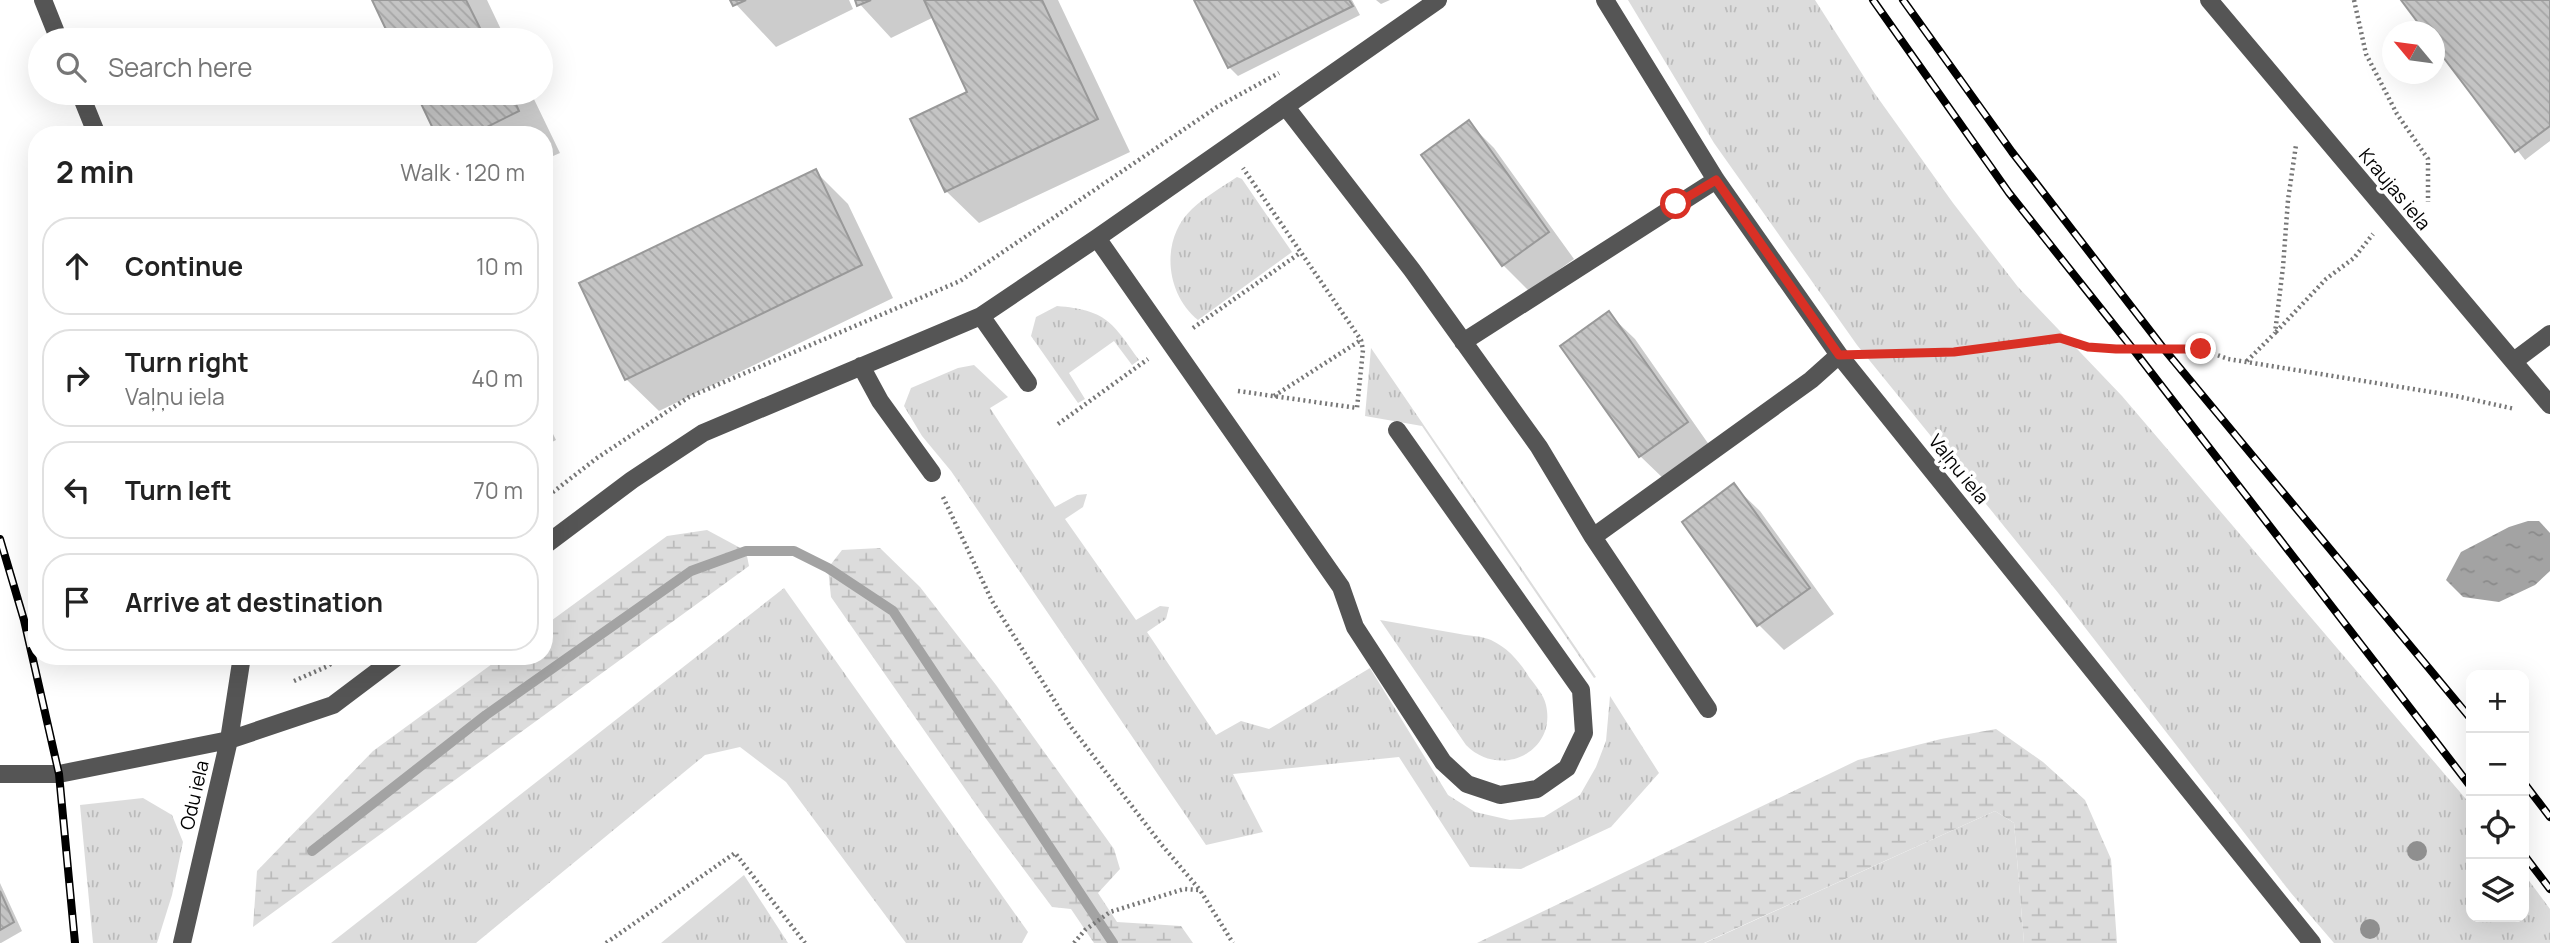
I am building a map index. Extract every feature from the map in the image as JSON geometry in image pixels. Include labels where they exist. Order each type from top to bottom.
[{"type":"street","points":[[43,0],[54,28]]},
{"type":"street","points":[[553,539],[632,480],[703,433],[981,316],[1438,0]]},
{"type":"street","name":"Vaļņu iela","points":[[1605,0],[1716,180],[1839,355],[2312,943]]},
{"type":"street","name":"Kraujas iela","points":[[2209,0],[2550,405]]},
{"type":"street","points":[[2226,0],[2259,61]]},
{"type":"street","points":[[85,105],[93,126]]},
{"type":"street","points":[[1286,107],[1412,270],[1539,447],[1593,537],[1708,709]]},
{"type":"street","points":[[1464,342],[1716,180]]},
{"type":"street","points":[[1097,238],[1340,587],[1355,627],[1443,762],[1467,785],[1500,795],[1537,789],[1567,768],[1584,733],[1581,690],[1397,430]]},
{"type":"street","points":[[981,316],[1028,383]]},
{"type":"street","points":[[2514,361],[2550,334]]},
{"type":"street","points":[[1593,537],[1811,380],[1839,355]]},
{"type":"street","points":[[861,366],[880,401],[932,473]]},
{"type":"street","name":"Odu iela","points":[[182,943],[229,740],[241,665]]},
{"type":"street","points":[[0,774],[60,774],[229,740],[333,705],[386,665]]},
{"type":"path","points":[[2354,0],[2366,54],[2397,114],[2428,159],[2428,202]]},
{"type":"path","points":[[553,492],[597,458],[689,397],[960,281],[1217,107],[1281,73]]},
{"type":"path","points":[[2275,333],[2294,149],[2311,122]]},
{"type":"path","points":[[1201,386],[1357,408],[1363,350],[1361,340],[1228,147]]},
{"type":"path","points":[[2246,362],[2326,279],[2354,258],[2389,214]]},
{"type":"path","points":[[1058,424],[1300,253]]},
{"type":"path","points":[[1839,355],[1954,352],[2060,338],[2088,347],[2201,349],[2228,359],[2456,396],[2523,411]]},
{"type":"path","points":[[1274,396],[1361,340]]},
{"type":"path","points":[[932,473],[992,601],[1071,727],[1200,890],[1233,943]]},
{"type":"path","points":[[294,681],[329,665]]},
{"type":"path","points":[[606,943],[735,853],[805,943]]},
{"type":"path","points":[[1074,943],[1085,930],[1110,912],[1184,889],[1200,890]]},
{"type":"green space","points":[[1628,0],[1815,0],[1873,91],[1953,203],[2018,287],[2122,396],[2466,799],[2466,922],[2529,922],[2529,881],[2550,909],[2550,943],[2334,943],[2291,893],[2059,594],[1857,345],[1714,143]]},
{"type":"green space","points":[[1237,177],[1242,179],[1292,252],[1198,320],[1187,309],[1173,281],[1171,250],[1175,235],[1192,209]]},
{"type":"green space","points":[[1057,306],[1087,311],[1106,320],[1122,336],[1139,360],[1132,365],[1114,341],[1069,373],[1085,399],[1078,403],[1031,336],[1036,317]]},
{"type":"green space","points":[[1371,348],[1596,677],[1594,678],[1422,426],[1365,416]]},
{"type":"green space","points":[[974,365],[1008,397],[990,408],[1055,507],[1077,495],[1087,494],[1083,507],[1065,519],[1136,620],[1160,606],[1169,607],[1166,619],[1147,632],[1216,735],[1241,721],[1269,729],[1370,668],[1448,795],[1475,812],[1510,820],[1544,817],[1580,795],[1596,767],[1606,741],[1610,696],[1659,773],[1611,827],[1521,869],[1470,867],[1399,757],[1233,774],[1263,832],[1206,845],[951,471],[922,436],[904,406],[911,388],[958,368]]},
{"type":"green space","points":[[707,530],[746,551],[749,566],[253,927],[257,871],[373,751],[491,665],[553,665],[553,619],[667,536]]},
{"type":"green space","points":[[880,548],[920,587],[996,685],[1114,849],[1120,869],[1098,893],[1117,922],[1181,926],[1193,943],[1094,943],[1071,909],[1052,907],[984,816],[831,597],[828,568],[842,550]]},
{"type":"green space","points":[[784,588],[1028,932],[1022,943],[906,943],[786,782],[740,747],[705,755],[476,943],[331,943]]},
{"type":"green space","points":[[1380,620],[1484,638],[1508,651],[1539,690],[1546,705],[1547,722],[1543,736],[1534,748],[1509,760],[1494,760],[1479,755],[1466,745]]},
{"type":"green space","points":[[1996,729],[2043,762],[2085,800],[2111,859],[2117,943],[2024,943],[2014,823],[1995,811],[1704,943],[1477,943],[1858,760],[1941,739]]},
{"type":"green space","points":[[143,798],[172,815],[183,842],[172,895],[157,943],[93,943],[80,805]]},
{"type":"green space","points":[[1995,811],[2014,823],[2024,943],[1705,943]]},
{"type":"green space","points":[[744,875],[788,943],[661,943]]},
{"type":"water","points":[[2528,521],[2539,521],[2550,533],[2550,571],[2535,585],[2499,602],[2463,597],[2446,580],[2461,552],[2509,527]]},
{"type":"building","points":[[372,0],[466,0],[480,28],[385,28]]},
{"type":"building","points":[[730,0],[746,0],[733,6]]},
{"type":"building","points":[[855,0],[871,0],[857,6]]},
{"type":"building","points":[[924,0],[1042,0],[1098,119],[945,192],[910,119],[967,92]]},
{"type":"building","points":[[1194,0],[1349,0],[1353,6],[1228,68]]},
{"type":"building","points":[[2401,0],[2550,0],[2550,126],[2515,152],[2445,60],[2445,21],[2417,21]]},
{"type":"building","points":[[422,105],[516,105],[519,111],[489,126],[432,126]]},
{"type":"building","points":[[1469,120],[1549,232],[1502,266],[1421,155]]},
{"type":"building","points":[[816,169],[862,265],[625,380],[579,283]]},
{"type":"building","points":[[1609,311],[1688,422],[1639,457],[1560,346]]},
{"type":"building","points":[[1734,483],[1810,588],[1757,626],[1682,522]]},
{"type":"building","points":[[0,891],[14,922],[0,930]]},
{"type":"waterway","points":[[312,851],[486,715],[691,571],[746,551],[794,551],[828,568],[893,611],[1113,943]]},
{"type":"railway","points":[[1873,0],[2009,193],[2466,781]]},
{"type":"railway","points":[[1903,0],[2012,152],[2164,349],[2466,713]]},
{"type":"railway","points":[[0,539],[28,638]]},
{"type":"railway","points":[[34,665],[59,774],[75,943]]},
{"type":"railway","points":[[2529,790],[2550,817]]},
{"type":"railway","points":[[2527,859],[2550,889]]},
{"type":"route","points":[[1676,204],[1716,180],[1839,355],[1954,352],[2060,338],[2088,347],[2201,349]]}]
